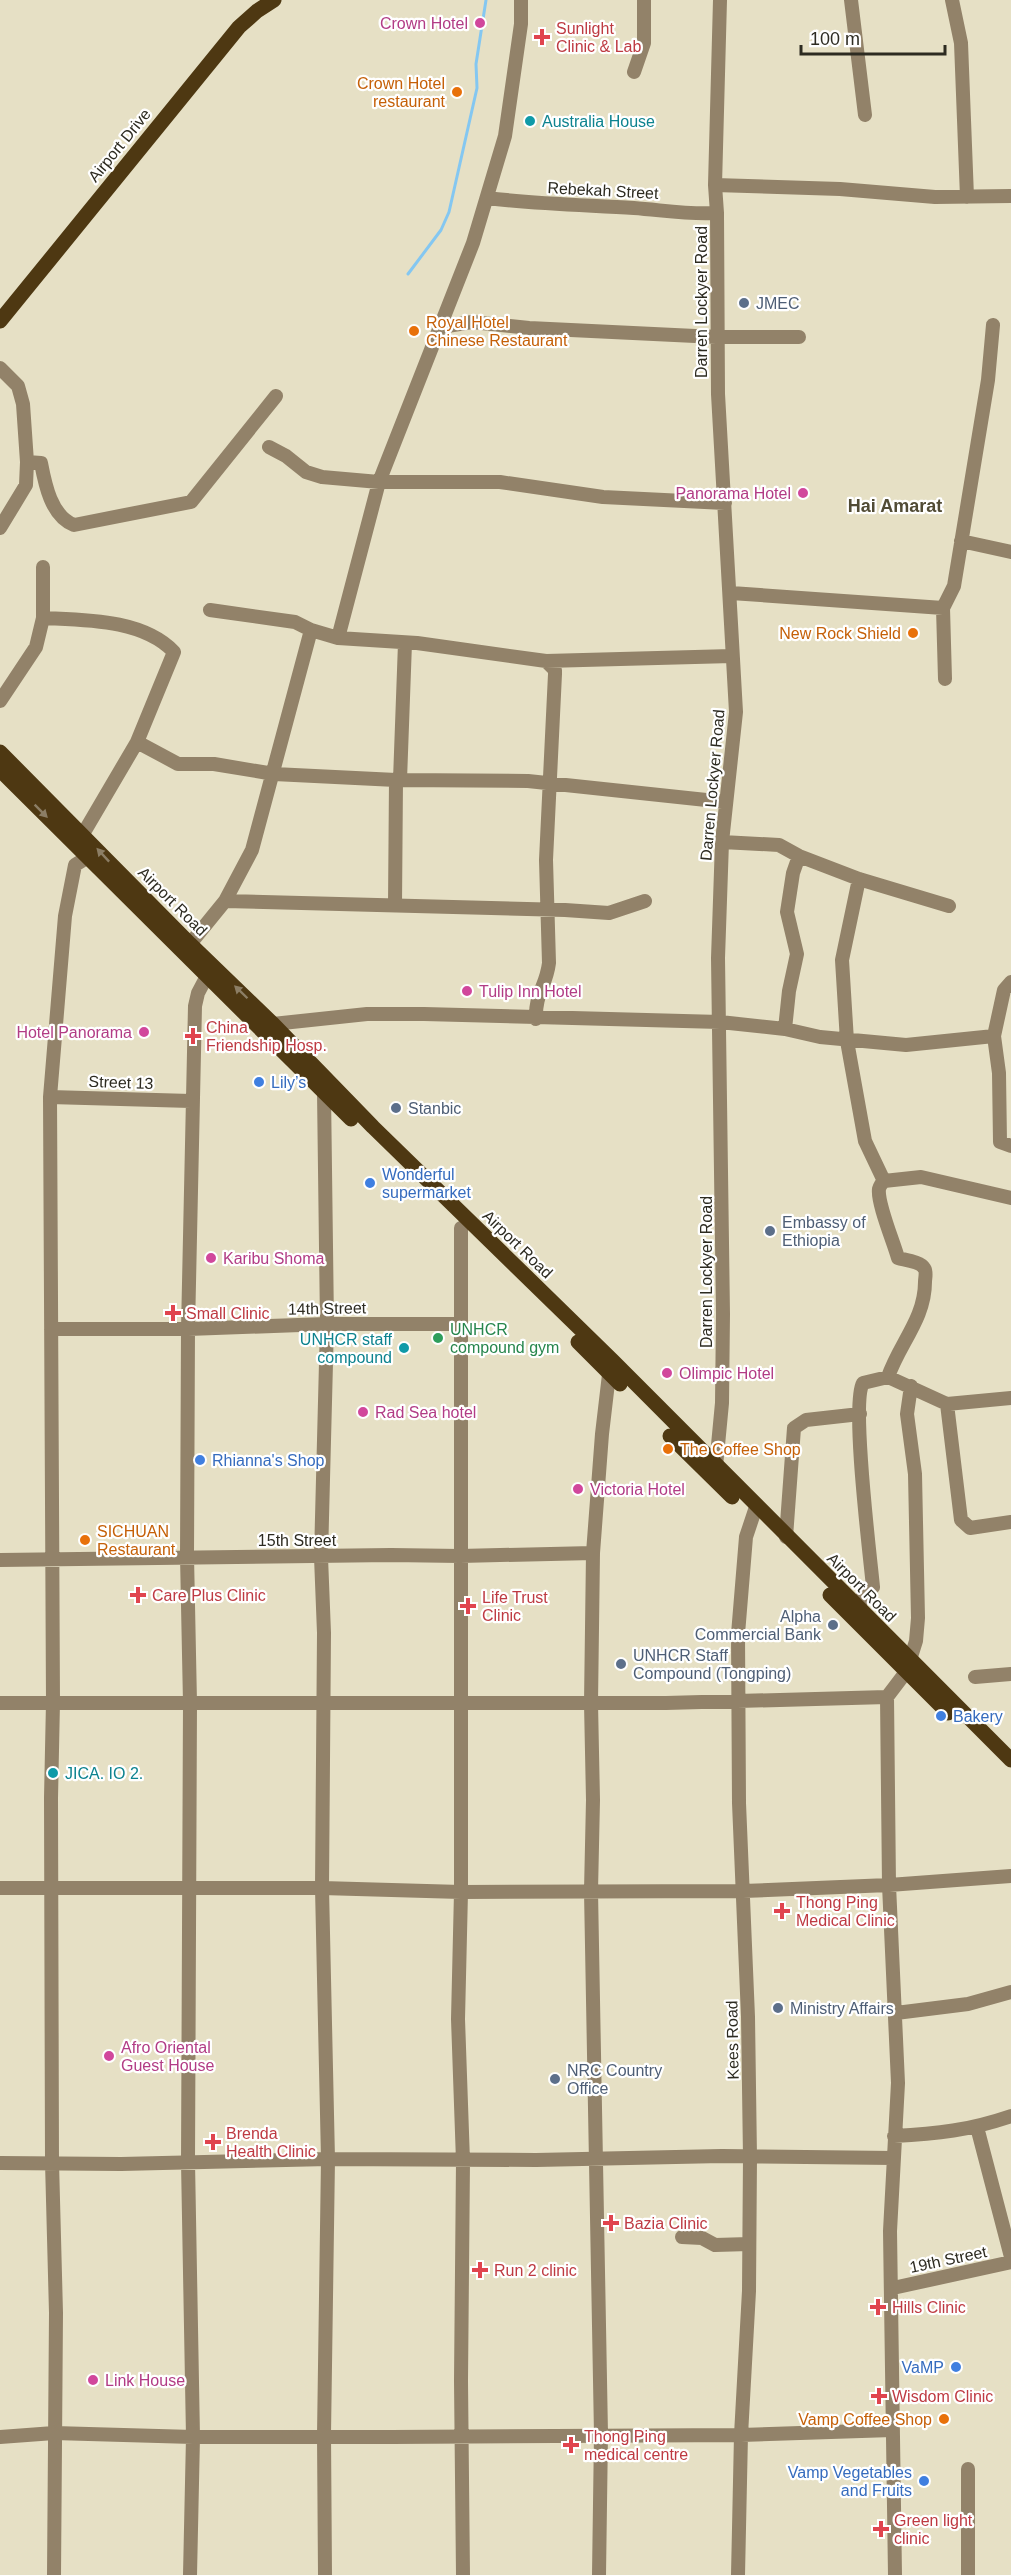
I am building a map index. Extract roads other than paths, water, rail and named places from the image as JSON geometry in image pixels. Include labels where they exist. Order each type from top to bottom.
[{"type":"main road","name":"Airport Drive","points":[[0,321],[239,27],[274,0]]},
{"type":"main road","name":"Airport Road","points":[[0,752],[190,944],[273,1024],[327,1088],[461,1228],[716,1466],[755,1512],[786,1537],[858,1608],[908,1666],[1011,1760]]},
{"type":"main road","name":"Airport Road","points":[[0,770],[207,976],[327,1088],[610,1366],[1011,1773]]},
{"type":"street","points":[[338,638],[379,482],[395,435],[441,327],[473,243],[506,136],[521,0]]},
{"type":"street","points":[[634,72],[644,43],[644,0]]},
{"type":"street","name":"Darren Lockyer Road","points":[[716,1466],[722,1403],[723,1314],[718,958],[722,842],[736,712],[716,336],[717,213],[715,185],[720,0]]},
{"type":"street","points":[[851,0],[865,115]]},
{"type":"street","points":[[952,0],[961,43],[967,197]]},
{"type":"street","points":[[715,185],[840,189],[935,197],[1011,196]]},
{"type":"street","name":"Rebekah Street","points":[[487,198],[658,209],[697,214],[717,213]]},
{"type":"street","points":[[441,327],[472,322],[530,328],[799,337]]},
{"type":"street","points":[[945,679],[944,608],[954,586],[988,380],[993,324]]},
{"type":"street","points":[[0,368],[18,386],[23,404],[27,462],[26,485],[2,522]]},
{"type":"street","points":[[27,462],[41,463],[52,503],[66,522],[74,525],[191,502],[276,396]]},
{"type":"street","points":[[269,447],[313,475],[379,482],[500,482],[603,497],[725,503]]},
{"type":"street","points":[[961,541],[1011,552]]},
{"type":"street","points":[[0,701],[36,647],[43,618],[43,567]]},
{"type":"street","points":[[731,593],[944,608]]},
{"type":"street","points":[[210,610],[295,622],[311,630],[338,638],[546,661],[732,656]]},
{"type":"street","points":[[43,618],[102,621],[134,629],[172,649],[174,655],[137,742],[83,834]]},
{"type":"street","points":[[190,944],[225,901],[252,850],[311,630]]},
{"type":"street","points":[[395,905],[405,644]]},
{"type":"street","points":[[536,1018],[537,994],[547,978],[549,963],[546,860],[555,669],[546,661]]},
{"type":"street","points":[[137,742],[178,764],[214,764],[274,774],[398,780],[528,781],[725,802]]},
{"type":"street","points":[[722,842],[779,845],[799,856],[859,879],[949,906]]},
{"type":"street","points":[[785,1029],[789,992],[797,954],[787,912],[793,873],[799,856]]},
{"type":"street","points":[[54,2575],[56,2313],[52,2162],[53,1702],[50,1097],[65,916],[75,865],[88,857]]},
{"type":"street","points":[[859,879],[842,960],[847,1041],[865,1141],[884,1181]]},
{"type":"street","points":[[225,901],[548,909],[609,913],[645,901]]},
{"type":"street","points":[[190,2575],[194,2437],[188,2162],[190,1703],[187,1556],[188,1329],[191,1101],[195,1006],[198,993],[207,976]]},
{"type":"street","points":[[1011,982],[1004,990],[994,1036],[999,1073],[1000,1142],[1011,1146]]},
{"type":"street","points":[[273,1024],[367,1014],[720,1022],[785,1029],[847,1041],[906,1045],[994,1036]]},
{"type":"street","points":[[325,2575],[324,2435],[328,2159],[322,1888],[324,1704],[321,1557],[327,1324],[327,1088]]},
{"type":"street","name":"Street 13","points":[[50,1097],[191,1101]]},
{"type":"street","points":[[888,1377],[896,1355],[919,1315],[925,1292],[926,1270],[922,1266],[898,1258],[881,1203],[879,1187],[884,1181],[921,1177],[1011,1198]]},
{"type":"street","points":[[461,1228],[461,1892],[458,2019],[463,2161],[463,2575]]},
{"type":"street","name":"14th Street","points":[[51,1329],[460,1324]]},
{"type":"street","points":[[599,2575],[601,2434],[591,1891],[593,1800],[591,1703],[593,1553],[610,1366]]},
{"type":"street","points":[[858,1608],[866,1591],[873,1587],[863,1491],[860,1414],[860,1389],[863,1383],[888,1377],[947,1404],[1011,1398]]},
{"type":"street","points":[[895,2575],[892,2430],[893,2288],[890,2231],[897,2083],[896,2013],[889,1885],[887,1697],[908,1666],[916,1641],[918,1618],[915,1474],[907,1414],[911,1386]]},
{"type":"street","points":[[947,1404],[961,1520],[970,1528],[1011,1522]]},
{"type":"street","points":[[786,1537],[794,1428],[806,1420],[860,1414]]},
{"type":"street","name":"Kees Road","points":[[738,2575],[750,2157],[738,1634],[744,1548],[755,1512]]},
{"type":"street","name":"15th Street","points":[[0,1560],[593,1553]]},
{"type":"street","points":[[975,1677],[1011,1674]]},
{"type":"street","points":[[0,1703],[461,1704],[738,1702],[887,1697]]},
{"type":"street","points":[[0,1888],[322,1888],[461,1892],[743,1891],[889,1885],[1011,1876]]},
{"type":"street","points":[[896,2013],[968,2004],[1011,1992]]},
{"type":"street","points":[[894,2136],[941,2134],[977,2127],[1011,2116]]},
{"type":"street","points":[[977,2127],[1011,2257]]},
{"type":"street","points":[[0,2163],[328,2159],[463,2161],[750,2157],[893,2158]]},
{"type":"street","points":[[682,2236],[702,2238],[715,2245],[749,2244]]},
{"type":"street","name":"19th Street","points":[[893,2288],[1011,2262]]},
{"type":"street","points":[[0,2437],[54,2433],[194,2437],[741,2434],[892,2430]]},
{"type":"street","points":[[968,2469],[968,2575]]},
{"type":"waterway","points":[[408,274],[441,230],[449,212],[477,88],[476,64],[486,0]]},
{"type":"place","name":"Crown Hotel","points":[[480,23]]},
{"type":"place","name":"Sunlight Clinic & Lab","points":[[542,37]]},
{"type":"place","name":"Crown Hotel restaurant","points":[[457,92]]},
{"type":"place","name":"Australia House","points":[[530,121]]},
{"type":"place","name":"JMEC","points":[[744,303]]},
{"type":"place","name":"Royal Hotel Chinese Restaurant","points":[[414,331]]},
{"type":"place","name":"Panorama Hotel","points":[[803,493]]},
{"type":"place","name":"New Rock Shield","points":[[913,633]]},
{"type":"place","name":"Tulip Inn Hotel","points":[[467,991]]},
{"type":"place","name":"Hotel Panorama","points":[[144,1032]]},
{"type":"place","name":"China Friendship Hosp.","points":[[193,1036]]},
{"type":"place","name":"Lily’s","points":[[259,1082]]},
{"type":"place","name":"Stanbic","points":[[396,1108]]},
{"type":"place","name":"Wonderful supermarket","points":[[370,1183]]},
{"type":"place","name":"Embassy of Ethiopia","points":[[770,1231]]},
{"type":"place","name":"Karibu Shoma","points":[[211,1258]]},
{"type":"place","name":"Small Clinic","points":[[173,1313]]},
{"type":"place","name":"UNHCR compound gym","points":[[438,1338]]},
{"type":"place","name":"UNHCR staff compound","points":[[404,1348]]},
{"type":"place","name":"Olimpic Hotel","points":[[667,1373]]},
{"type":"place","name":"Rad Sea hotel","points":[[363,1412]]},
{"type":"place","name":"The Coffee Shop","points":[[668,1449]]},
{"type":"place","name":"Rhianna's Shop","points":[[200,1460]]},
{"type":"place","name":"Victoria Hotel","points":[[578,1489]]},
{"type":"place","name":"SICHUAN Restaurant","points":[[85,1540]]},
{"type":"place","name":"Care Plus Clinic","points":[[138,1595]]},
{"type":"place","name":"Life Trust Clinic","points":[[468,1606]]},
{"type":"place","name":"Alpha Commercial Bank","points":[[833,1625]]},
{"type":"place","name":"UNHCR Staff Compound (Tongping)","points":[[621,1664]]},
{"type":"place","name":"Bakery","points":[[941,1716]]},
{"type":"place","name":"JICA. IO 2.","points":[[53,1773]]},
{"type":"place","name":"Thong Ping Medical Clinic","points":[[782,1911]]},
{"type":"place","name":"Ministry Affairs","points":[[778,2008]]},
{"type":"place","name":"Afro Oriental Guest House","points":[[109,2056]]},
{"type":"place","name":"NRC Country Office","points":[[555,2079]]},
{"type":"place","name":"Brenda Health Clinic","points":[[213,2142]]},
{"type":"place","name":"Bazia Clinic","points":[[611,2223]]},
{"type":"place","name":"Run 2 clinic","points":[[480,2270]]},
{"type":"place","name":"Hills Clinic","points":[[878,2307]]},
{"type":"place","name":"VaMP","points":[[956,2367]]},
{"type":"place","name":"Link House","points":[[93,2380]]},
{"type":"place","name":"Wisdom Clinic","points":[[879,2396]]},
{"type":"place","name":"Vamp Coffee Shop","points":[[944,2419]]},
{"type":"place","name":"Thong Ping medical centre","points":[[571,2445]]},
{"type":"place","name":"Vamp Vegetables and Fruits","points":[[924,2481]]},
{"type":"place","name":"Green light clinic","points":[[881,2529]]},
{"type":"district","name":"Hai Amarat","points":[[895,506]]}]
